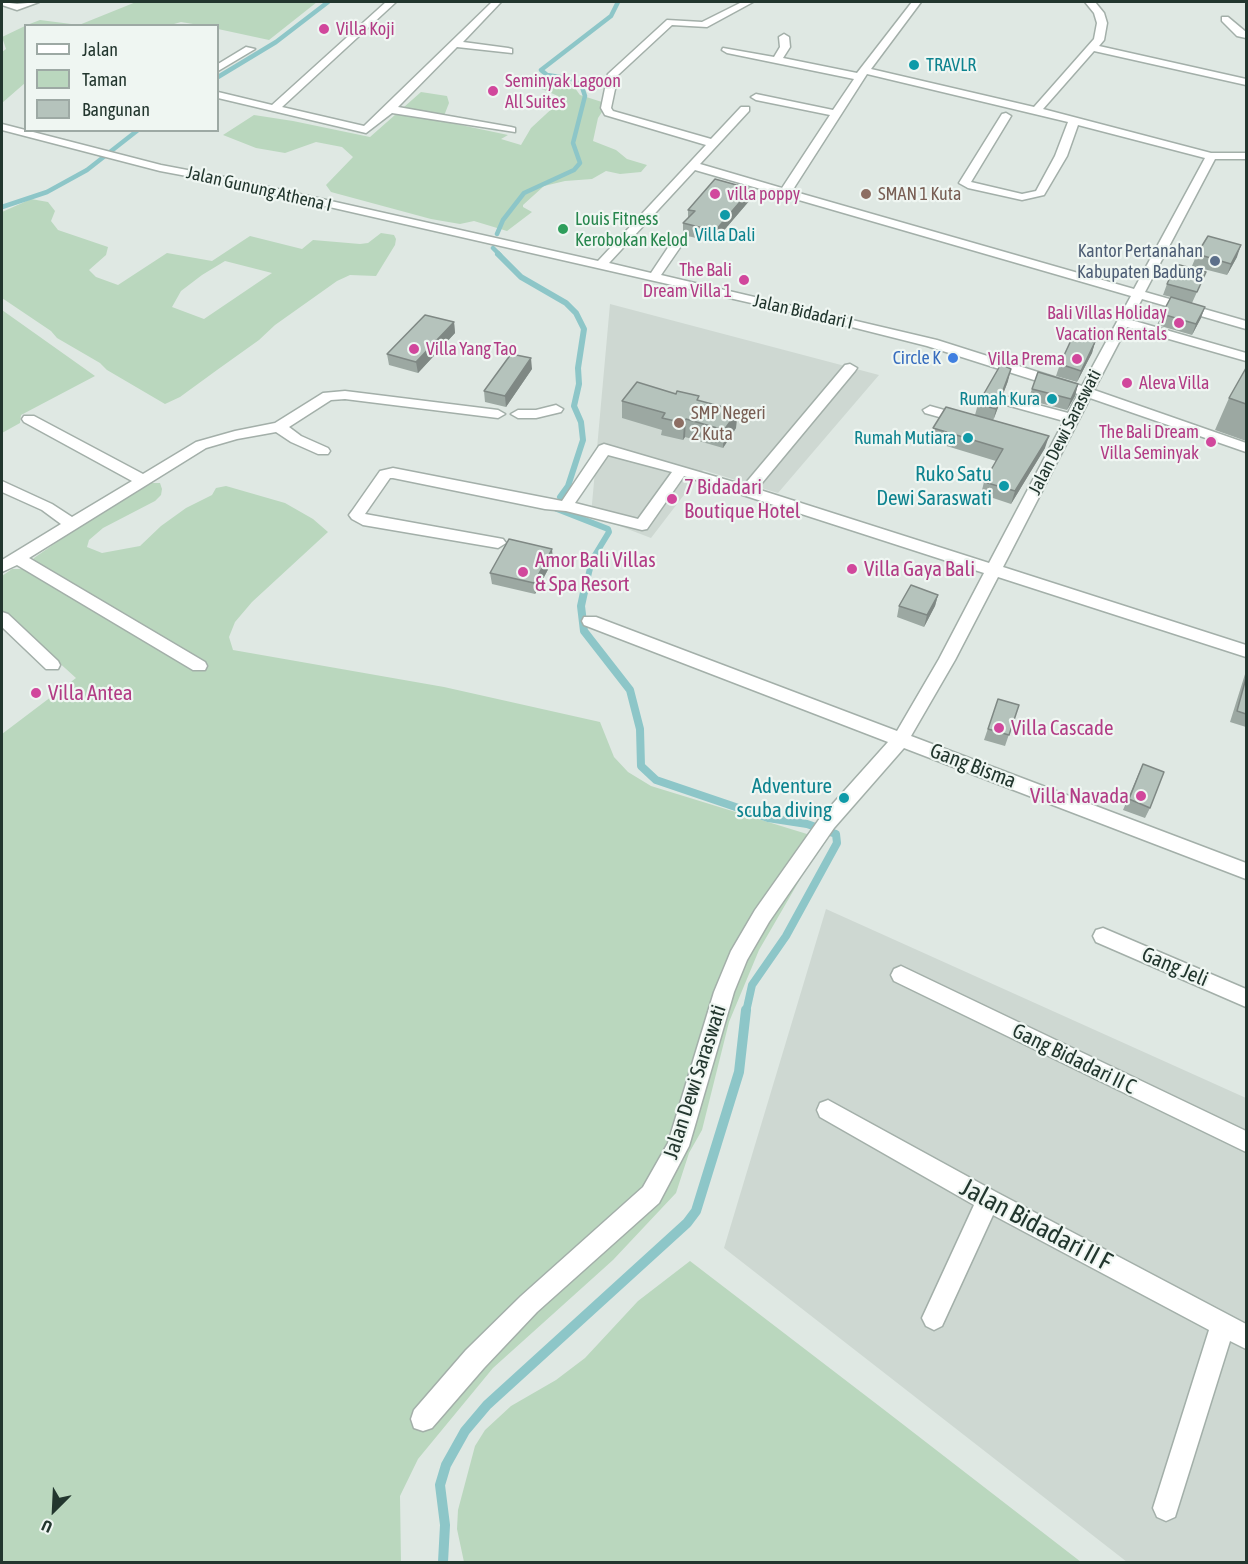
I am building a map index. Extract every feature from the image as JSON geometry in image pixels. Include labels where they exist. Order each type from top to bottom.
[{"type":"street","points":[[2,2],[17,7],[34,2]]},
{"type":"street","points":[[275,108],[391,2]]},
{"type":"street","points":[[219,95],[366,130],[497,2]]},
{"type":"street","points":[[712,143],[609,113],[606,108],[607,96],[613,74],[670,22],[704,25],[747,2]]},
{"type":"street","points":[[785,192],[863,74],[916,2]]},
{"type":"street","points":[[1036,111],[1099,40],[1102,23],[1099,13],[1090,2]]},
{"type":"street","points":[[1224,19],[1240,34],[1246,35]]},
{"type":"street","points":[[778,59],[785,47],[784,37]]},
{"type":"street","points":[[456,44],[508,51]]},
{"type":"street","points":[[1093,48],[1246,82]]},
{"type":"street","points":[[219,67],[250,49]]},
{"type":"street","points":[[727,50],[863,74],[1036,111],[1211,156],[1243,159]]},
{"type":"street","points":[[756,97],[838,114]]},
{"type":"street","points":[[390,109],[511,130]]},
{"type":"street","points":[[600,266],[745,109]]},
{"type":"street","points":[[1006,116],[965,183],[1022,197],[1040,193],[1061,156],[1074,122]]},
{"type":"street","name":"Jalan Gunung Athena I","points":[[2,127],[110,155],[517,246]]},
{"type":"street","name":"Jalan Dewi Saraswati","points":[[423,1419],[475,1359],[530,1305],[651,1195],[678,1146],[724,992],[738,957],[762,916],[822,830],[901,739],[947,660],[993,572],[1054,444],[1072,419],[1211,156]]},
{"type":"street","points":[[693,166],[1246,325]]},
{"type":"street","name":"Jalan Bidadari I","points":[[517,246],[804,311],[932,343],[1086,392]]},
{"type":"street","points":[[653,278],[675,246]]},
{"type":"street","points":[[1123,322],[1246,357]]},
{"type":"street","points":[[747,491],[850,368]]},
{"type":"street","points":[[1086,392],[1246,448]]},
{"type":"street","points":[[2,567],[142,480],[214,440],[279,427],[332,395],[498,414]]},
{"type":"street","points":[[1008,401],[1072,419]]},
{"type":"street","points":[[518,414],[536,414],[556,409]]},
{"type":"street","points":[[930,411],[977,423]]},
{"type":"street","points":[[29,418],[142,480]]},
{"type":"street","points":[[279,427],[296,439],[323,451]]},
{"type":"street","points":[[566,506],[604,449],[681,470],[993,572],[1246,651]]},
{"type":"street","points":[[498,543],[363,520],[357,515],[385,474],[388,473],[545,504],[566,506],[642,525],[681,470]]},
{"type":"street","points":[[2,486],[47,507],[71,524]]},
{"type":"street","points":[[17,558],[199,666]]},
{"type":"street","points":[[2,618],[52,665]]},
{"type":"street","points":[[590,621],[901,739]]},
{"type":"street","name":"Gang Bisma","points":[[901,739],[1246,871]]},
{"type":"street","name":"Gang Jeli","points":[[1103,936],[1246,998]]},
{"type":"street","name":"Gang Bidadari II C","points":[[901,975],[1246,1142]]},
{"type":"street","name":"Jalan Bidadari II F","points":[[828,1110],[988,1200],[1246,1337]]},
{"type":"street","points":[[934,1318],[988,1200]]},
{"type":"street","points":[[1166,1508],[1223,1324]]},
{"type":"shaded area","points":[[610,304],[879,375],[778,493],[703,470],[651,538],[591,515]]},
{"type":"shaded area","points":[[826,909],[1246,1098],[1246,1562],[1127,1562],[724,1248]]},
{"type":"green space","points":[[136,2],[317,2],[269,40],[219,29],[219,24],[181,22],[174,24],[81,24]]},
{"type":"green space","points":[[40,20],[71,24],[30,24]]},
{"type":"green space","points":[[24,26],[24,84],[2,103],[2,52],[6,49],[2,37]]},
{"type":"green space","points":[[537,75],[562,79],[572,84],[580,95],[602,102],[602,112],[598,118],[593,141],[616,150],[627,159],[647,165],[641,172],[620,174],[606,171],[592,179],[565,181],[544,186],[523,205],[532,212],[507,231],[474,221],[460,224],[431,219],[331,192],[326,185],[353,157],[342,147],[316,142],[285,153],[256,148],[223,135],[254,115],[370,137],[421,92],[447,96],[449,103],[442,121],[508,135],[501,139],[521,145],[531,128],[559,102],[558,96],[535,86],[532,82]]},
{"type":"green space","points":[[31,199],[48,202],[55,211],[51,221],[58,230],[108,247],[106,255],[89,270],[96,277],[118,285],[167,253],[212,261],[250,236],[302,249],[313,240],[360,244],[368,243],[381,233],[394,235],[396,239],[395,245],[376,276],[350,275],[337,281],[180,397],[165,404],[57,338],[51,331],[2,298],[2,212]],"holes":[[[225,261],[272,273],[204,319],[172,307],[181,291]]]},
{"type":"green space","points":[[2,310],[95,376],[21,415],[20,423],[2,433]]},
{"type":"green space","points":[[151,483],[160,483],[162,489],[161,495],[155,501],[103,528],[89,540],[87,547],[102,553],[140,546],[161,526],[186,508],[212,495],[216,488],[226,486],[285,503],[313,519],[328,532],[252,602],[235,622],[229,637],[233,650],[444,687],[600,722],[614,757],[628,772],[651,786],[807,834],[817,850],[759,950],[729,1022],[702,1130],[689,1153],[676,1193],[613,1260],[493,1368],[418,1459],[400,1496],[401,1562],[2,1562],[2,734],[76,678],[2,611],[2,576],[12,569],[25,569],[34,558],[87,521]]},
{"type":"green space","points":[[690,1261],[1081,1562],[464,1562],[457,1529],[458,1510],[475,1446],[485,1430],[511,1406],[556,1380],[585,1358],[638,1301]]},
{"type":"building","points":[[715,179],[751,189],[715,231],[683,223],[695,211],[688,210]]},
{"type":"building","points":[[1208,236],[1241,245],[1231,264],[1197,254]]},
{"type":"building","points":[[1176,264],[1206,272],[1197,292],[1167,284]]},
{"type":"building","points":[[1171,297],[1205,307],[1196,324],[1162,314]]},
{"type":"building","points":[[425,315],[454,322],[416,362],[387,354]]},
{"type":"building","points":[[1073,336],[1095,342],[1081,371],[1060,364]]},
{"type":"building","points":[[511,354],[531,358],[505,396],[484,391]]},
{"type":"building","points":[[1001,364],[1011,369],[996,409],[978,404]]},
{"type":"building","points":[[1246,368],[1246,404],[1229,398]]},
{"type":"building","points":[[1038,372],[1078,384],[1071,399],[1032,389]]},
{"type":"building","points":[[637,382],[676,394],[677,391],[699,396],[697,400],[738,411],[724,430],[686,419],[684,423],[662,418],[665,413],[622,401]]},
{"type":"building","points":[[946,407],[1049,436],[1015,491],[984,482],[1003,449],[933,428]]},
{"type":"building","points":[[509,539],[552,549],[534,583],[490,573]]},
{"type":"building","points":[[911,585],[938,595],[927,615],[899,606]]},
{"type":"building","points":[[1246,678],[1246,714],[1237,711]]},
{"type":"building","name":"Villa Cascade","points":[[998,699],[1019,705],[1009,735],[988,729]]},
{"type":"building","name":"Villa Navada","points":[[1143,764],[1164,772],[1150,808],[1129,799]]},
{"type":"waterway","points":[[219,76],[276,42],[328,2]]},
{"type":"waterway","points":[[497,234],[503,220],[524,193],[574,170],[580,163],[573,143],[585,96],[582,87],[572,79],[547,75],[541,70],[611,16],[618,2]]},
{"type":"waterway","points":[[2,207],[47,192],[87,170],[135,132]]},
{"type":"waterway","points":[[493,248],[500,255]]},
{"type":"waterway","points":[[498,254],[521,277],[566,303],[576,313],[584,329],[578,368],[579,384],[574,406],[581,422],[583,440],[568,486],[560,497]]},
{"type":"waterway","points":[[557,509],[608,529],[609,532],[592,560],[586,585]]},
{"type":"waterway","points":[[586,583],[581,606],[584,631],[630,690],[640,729],[641,766],[656,780],[768,818],[807,824],[836,834],[837,843],[786,936],[752,985],[746,1012]]},
{"type":"waterway","points":[[443,1562],[445,1525],[440,1485],[446,1465],[465,1431],[487,1405],[687,1223],[696,1211],[739,1072],[746,1010]]},
{"type":"place","name":"Villa Koji","points":[[324,29]]},
{"type":"place","name":"TRAVLR","points":[[914,65]]},
{"type":"place","name":"Seminyak Lagoon All Suites","points":[[493,91]]},
{"type":"place","name":"villa poppy","points":[[715,194]]},
{"type":"place","name":"SMAN 1 Kuta","points":[[866,194]]},
{"type":"place","name":"Villa Dali","points":[[725,215]]},
{"type":"place","name":"Louis Fitness Kerobokan Kelod","points":[[563,229]]},
{"type":"place","name":"Kantor Pertanahan Kabupaten Badung","points":[[1215,261]]},
{"type":"place","name":"The Bali Dream Villa 1","points":[[744,280]]},
{"type":"place","name":"Bali Villas Holiday Vacation Rentals","points":[[1179,323]]},
{"type":"place","name":"Villa Yang Tao","points":[[414,349]]},
{"type":"place","name":"Circle K","points":[[953,358]]},
{"type":"place","name":"Villa Prema","points":[[1077,359]]},
{"type":"place","name":"Aleva Villa","points":[[1127,383]]},
{"type":"place","name":"Rumah Kura","points":[[1052,399]]},
{"type":"place","name":"SMP Negeri 2 Kuta","points":[[679,423]]},
{"type":"place","name":"Rumah Mutiara","points":[[968,438]]},
{"type":"place","name":"The Bali Dream Villa Seminyak","points":[[1211,442]]},
{"type":"place","name":"Ruko Satu Dewi Saraswati","points":[[1004,486]]},
{"type":"place","name":"7 Bidadari Boutique Hotel","points":[[672,499]]},
{"type":"place","name":"Villa Gaya Bali","points":[[852,569]]},
{"type":"place","name":"Amor Bali Villas & Spa Resort","points":[[523,572]]},
{"type":"place","name":"Villa Antea","points":[[36,693]]},
{"type":"place","name":"Villa Cascade","points":[[999,728]]},
{"type":"place","name":"Villa Navada","points":[[1141,796]]},
{"type":"place","name":"Adventure scuba diving","points":[[844,798]]}]
